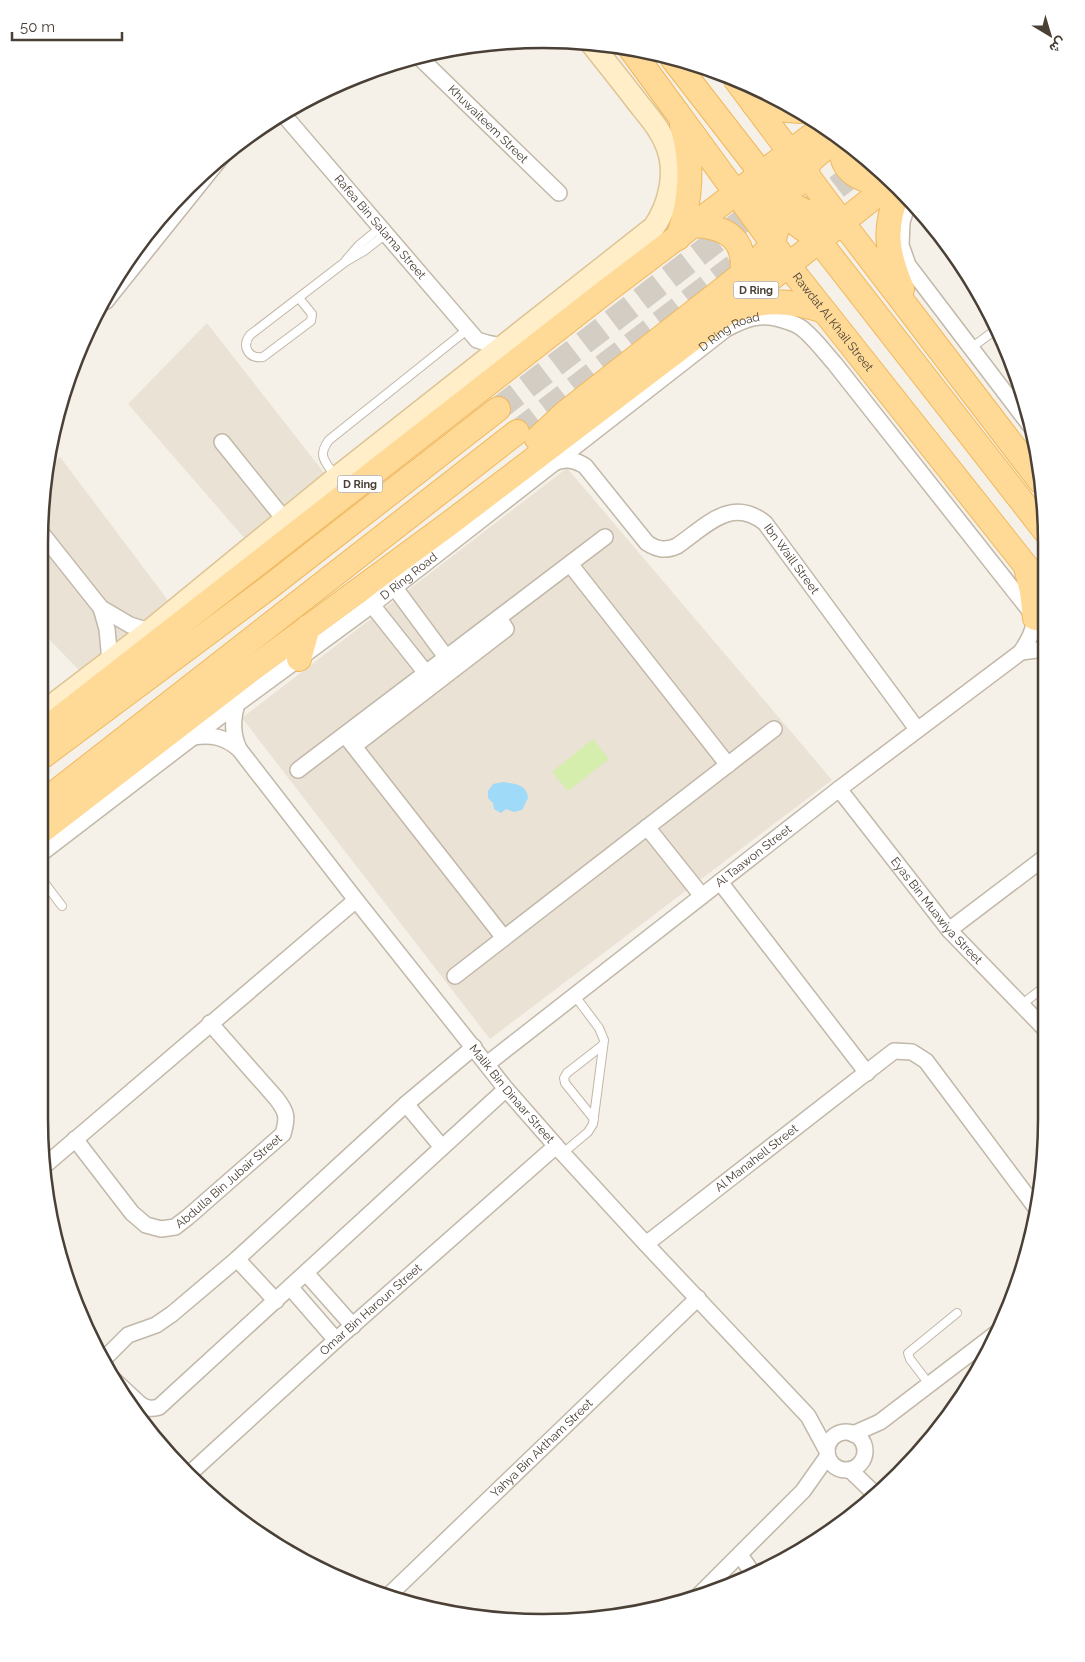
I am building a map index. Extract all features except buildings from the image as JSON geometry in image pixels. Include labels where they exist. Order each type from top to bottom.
[{"type":"main road","name":"Rawdat Al Khail Street","points":[[636,57],[788,264],[1038,582]]},
{"type":"main road","points":[[679,66],[762,174],[787,210],[819,241],[1037,520]]},
{"type":"main road","points":[[744,91],[1032,470]]},
{"type":"main road","points":[[754,104],[781,109]]},
{"type":"main road","points":[[678,114],[686,139],[690,173],[690,190],[686,216],[687,232],[710,226],[722,230],[733,238],[741,249],[744,262],[742,275]]},
{"type":"main road","name":"D Ring","points":[[48,728],[534,348],[762,174],[797,161],[819,132]]},
{"type":"main road","points":[[797,161],[811,160],[833,142]]},
{"type":"main road","points":[[843,149],[843,158],[849,170],[860,179],[885,185]]},
{"type":"main road","points":[[498,486],[520,456],[541,434],[754,265],[773,244],[787,210],[797,161]]},
{"type":"main road","name":"D Ring","points":[[48,826],[256,666],[431,538],[724,315],[842,222],[889,189]]},
{"type":"main road","points":[[893,192],[888,228],[889,250],[894,271],[910,312]]},
{"type":"main road","points":[[737,193],[787,210],[842,222]]},
{"type":"main road","points":[[787,210],[788,264]]},
{"type":"main road","points":[[724,315],[748,306],[773,302],[791,302],[824,311]]},
{"type":"main road","name":"D Ring","points":[[48,752],[268,588],[498,409]]},
{"type":"main road","points":[[48,798],[517,432]]},
{"type":"main road","points":[[431,538],[459,538]]},
{"type":"main road","points":[[1026,567],[1038,616]]},
{"type":"main road","points":[[299,659],[308,627]]},
{"type":"street","points":[[48,708],[149,631],[284,519],[643,237],[658,222],[666,205],[671,180],[668,148],[657,128],[597,51]]},
{"type":"street","name":"Khuwaiteem Street","points":[[424,62],[559,193]]},
{"type":"street","name":"Rafea Bin Salama Street","points":[[287,119],[473,334]]},
{"type":"street","points":[[124,278],[196,188]]},
{"type":"street","points":[[907,207],[902,222],[901,245],[908,265],[1021,413]]},
{"type":"street","name":"D Ring Road","points":[[48,848],[237,704],[395,588],[726,329],[741,321],[759,316],[778,317]]},
{"type":"street","name":"Rawdat Al Khail Street","points":[[778,317],[800,326],[835,364],[1038,621]]},
{"type":"street","points":[[473,334],[487,343],[534,348]]},
{"type":"street","points":[[473,334],[478,365]]},
{"type":"street","name":"Ibn Waill Street","points":[[585,439],[584,454],[589,470]]},
{"type":"street","points":[[222,442],[284,519]]},
{"type":"street","name":"Ibn Waill Street","points":[[556,462],[562,460],[575,461],[589,470],[647,543],[661,549],[677,546],[719,516],[731,512],[744,512],[755,515],[765,523],[917,729]]},
{"type":"street","points":[[272,553],[284,519]]},
{"type":"street","points":[[349,740],[446,657],[605,537]]},
{"type":"street","points":[[48,541],[101,608],[130,625],[149,631]]},
{"type":"street","points":[[570,564],[728,765]]},
{"type":"street","points":[[395,588],[446,657]]},
{"type":"street","points":[[372,605],[426,673]]},
{"type":"street","points":[[101,608],[107,629],[110,661]]},
{"type":"street","points":[[298,770],[349,740],[506,629],[499,618]]},
{"type":"street","name":"Al Taawon Street","points":[[487,1064],[839,789],[1021,652],[1030,639],[1034,627],[1038,625]]},
{"type":"street","name":"Al Taawon Street","points":[[1021,652],[1038,650]]},
{"type":"street","name":"Malik Bin Dinaar Street","points":[[237,704],[233,732],[239,749]]},
{"type":"street","points":[[455,976],[774,729]]},
{"type":"street","name":"Malik Bin Dinaar Street","points":[[193,738],[213,735],[239,749],[506,1089],[646,1244],[808,1416],[840,1462],[871,1490]]},
{"type":"street","points":[[349,740],[504,938]]},
{"type":"street","name":"Eyas Bin Muawiya Street","points":[[839,789],[949,930],[1038,1022]]},
{"type":"street","points":[[647,827],[702,896]]},
{"type":"street","points":[[949,930],[1038,863]]},
{"type":"street","points":[[720,882],[867,1073]]},
{"type":"street","points":[[50,1161],[356,900]]},
{"type":"street","name":"Abdulla Bin Jubair Street","points":[[75,1139],[132,1213],[146,1225],[161,1229],[175,1226],[188,1217],[283,1134],[287,1121],[284,1109],[276,1098],[210,1023]]},
{"type":"street","points":[[108,1355],[128,1335],[165,1320],[237,1258],[410,1101],[474,1047]]},
{"type":"street","name":"Al Manahell Street","points":[[646,1244],[894,1052],[912,1052],[926,1061],[1030,1201]]},
{"type":"street","points":[[131,1395],[142,1405],[153,1409],[159,1407],[276,1301],[444,1143],[506,1089]]},
{"type":"street","points":[[410,1101],[444,1143]]},
{"type":"street","name":"Omar Bin Haroun Street","points":[[193,1471],[336,1340],[560,1149]]},
{"type":"street","points":[[237,1258],[276,1301]]},
{"type":"street","points":[[306,1273],[353,1326]]},
{"type":"street","points":[[290,1287],[336,1340]]},
{"type":"street","name":"Yahya Bin Aktham Street","points":[[393,1591],[698,1298]]},
{"type":"street","points":[[840,1462],[830,1440],[880,1422],[983,1343]]},
{"type":"street","name":"Malik Bin Dinaar Street","points":[[808,1416],[847,1433]]},
{"type":"street","points":[[709,1586],[803,1490],[840,1462],[864,1458],[865,1446],[880,1422]]},
{"type":"street","points":[[847,1433],[858,1437],[865,1446]]},
{"type":"street","points":[[740,1555],[749,1569]]},
{"type":"lane","points":[[299,298],[312,314],[311,321],[263,357],[250,355],[246,343],[250,336],[345,262],[359,245],[384,230]]},
{"type":"lane","points":[[971,348],[991,333]]},
{"type":"lane","points":[[337,477],[323,459],[322,454],[329,440],[473,334]]},
{"type":"lane","points":[[48,888],[62,906]]},
{"type":"lane","points":[[1021,1005],[1038,992]]},
{"type":"lane","points":[[560,1149],[588,1132],[594,1119],[603,1045],[602,1032],[575,996]]},
{"type":"lane","points":[[594,1119],[565,1083],[564,1078],[567,1073],[603,1045]]},
{"type":"lane","points":[[930,1384],[910,1359],[908,1353],[957,1313]]},
{"type":"shaded area","points":[[207,323],[328,478],[246,540],[128,404]]},
{"type":"shaded area","points":[[60,457],[170,603],[82,673],[48,638],[49,510],[54,463]]},
{"type":"shaded area","points":[[567,468],[832,780],[490,1039],[242,718]]},
{"type":"green space","points":[[593,739],[609,759],[568,791],[552,772]]},
{"type":"water","points":[[503,782],[523,787],[528,798],[522,810],[514,812],[506,809],[501,813],[494,809],[493,803],[488,798],[488,791],[493,784]]},
{"type":"tunnel","points":[[808,209],[864,166]]},
{"type":"tunnel","points":[[498,409],[768,201]]},
{"type":"tunnel","points":[[517,432],[734,266]]}]
